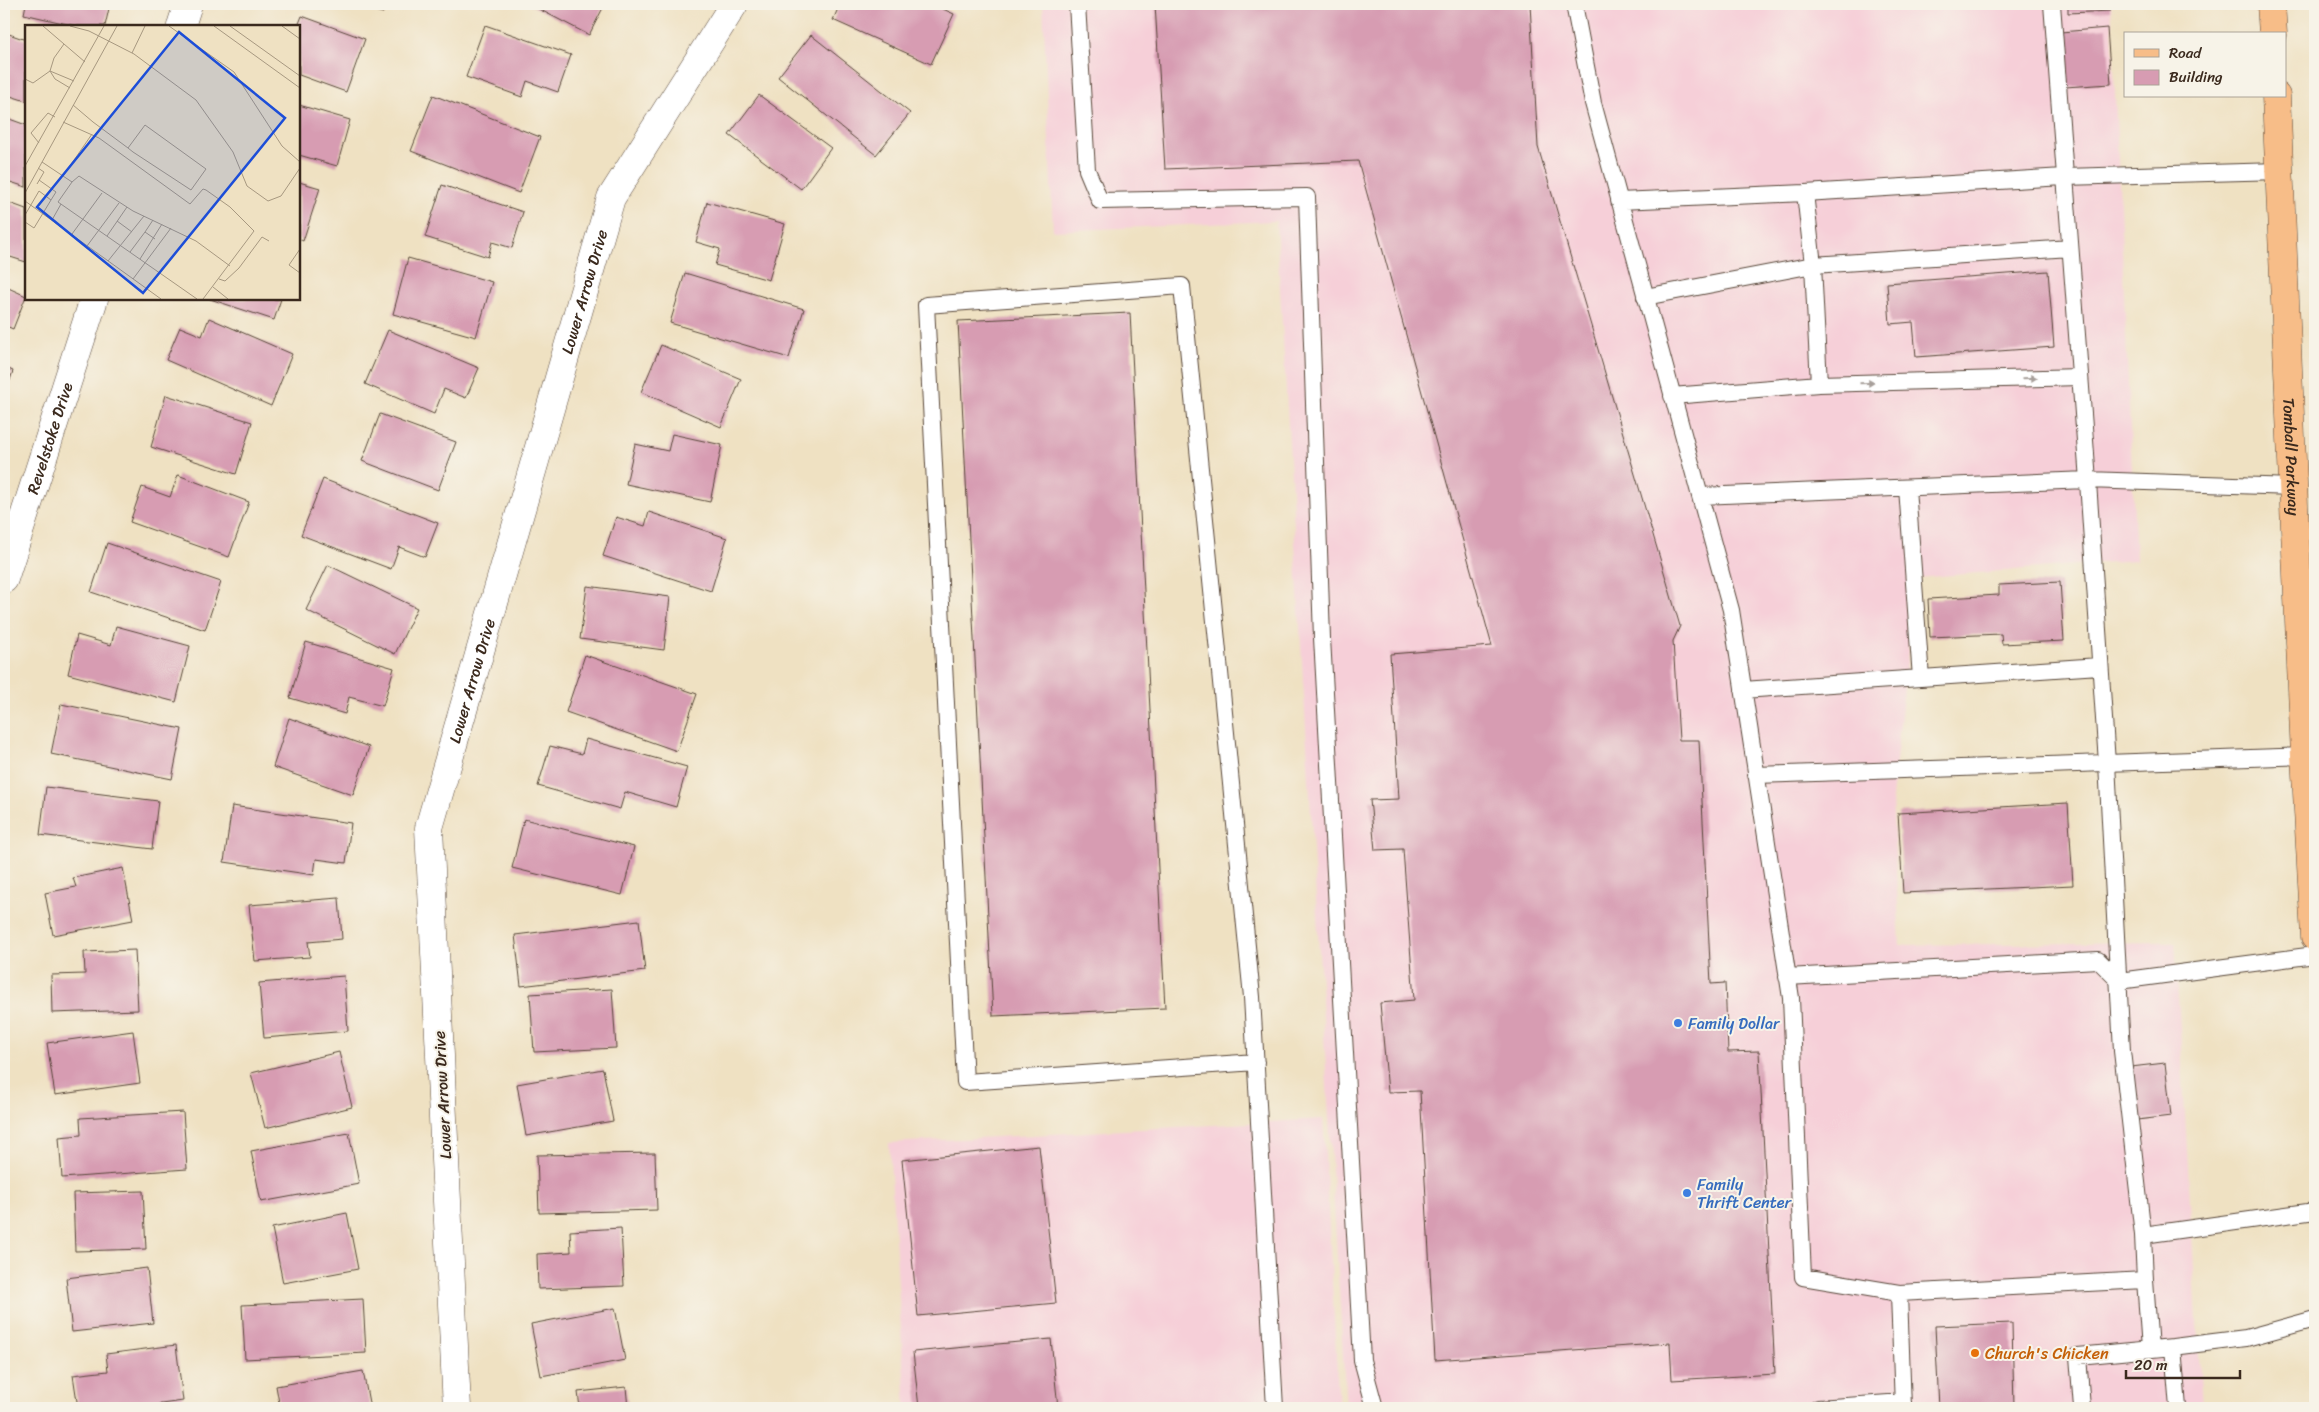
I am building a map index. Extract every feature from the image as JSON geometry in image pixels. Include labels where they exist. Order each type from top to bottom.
[{"type":"main road","points":[[2271,4],[2273,32]]},
{"type":"main road","name":"Tomball Parkway","points":[[2276,98],[2304,756],[2315,937]]},
{"type":"street","points":[[181,25],[188,4]]},
{"type":"street","name":"Lower Arrow Drive","points":[[457,1408],[429,828],[611,198],[734,4]]},
{"type":"street","name":"Revelstoke Drive","points":[[4,579],[94,300]]},
{"type":"lane","points":[[1077,4],[1087,170],[1100,201],[1307,197],[1323,667],[1362,1360],[1375,1408]]},
{"type":"lane","points":[[1574,4],[1594,103],[1619,201],[1731,610],[1791,998],[1804,1277],[1899,1293],[2145,1280]]},
{"type":"lane","points":[[2052,4],[2106,764],[2122,1051],[2144,1235],[2150,1349]]},
{"type":"lane","points":[[1619,201],[1805,193],[2064,177],[2280,171]]},
{"type":"lane","points":[[1805,193],[1813,266],[1819,384]]},
{"type":"lane","points":[[1645,297],[1813,266],[2070,248]]},
{"type":"lane","points":[[1256,1062],[965,1082],[926,305],[1182,286],[1252,997],[1256,1062],[1275,1408]]},
{"type":"lane","points":[[1672,396],[1819,384],[2079,377]]},
{"type":"lane","points":[[1700,496],[2087,480],[2294,486]]},
{"type":"lane","points":[[1906,488],[1921,678]]},
{"type":"lane","points":[[1743,690],[2098,666]]},
{"type":"lane","points":[[1756,775],[2304,756]]},
{"type":"lane","points":[[2119,980],[2315,955]]},
{"type":"lane","points":[[1787,977],[2098,960],[2119,980]]},
{"type":"lane","points":[[2144,1235],[2315,1211]]},
{"type":"lane","points":[[1818,1408],[1903,1405],[1899,1293]]},
{"type":"lane","points":[[2082,1408],[2078,1356],[2246,1338],[2315,1319]]},
{"type":"lane","points":[[2172,1347],[2178,1408]]},
{"type":"shaded area","points":[[1043,4],[2111,4],[2136,560],[1916,578],[1892,798],[1900,945],[2175,942],[2202,1408],[1346,1408],[1276,221],[1053,231]]},
{"type":"shaded area","points":[[1323,1119],[1339,1408],[906,1408],[889,1143]]},
{"type":"building","points":[[26,4],[110,4],[105,25],[72,25],[24,14]]},
{"type":"building","points":[[347,4],[385,4],[383,13]]},
{"type":"building","points":[[529,4],[605,4],[589,35]]},
{"type":"building","points":[[840,4],[932,4],[954,14],[931,64],[833,20]]},
{"type":"building","points":[[1155,4],[1530,4],[1538,147],[1680,626],[1673,641],[1679,740],[1699,740],[1711,984],[1725,983],[1728,1052],[1759,1051],[1775,1374],[1672,1380],[1670,1343],[1435,1360],[1420,1091],[1388,1092],[1380,1003],[1414,1000],[1403,849],[1375,850],[1370,800],[1399,799],[1390,654],[1492,646],[1358,161],[1165,169]]},
{"type":"building","points":[[2068,4],[2110,4],[2110,11],[2068,13]]},
{"type":"building","points":[[302,16],[365,39],[346,92],[300,75],[300,25],[298,25]]},
{"type":"building","points":[[485,25],[571,55],[558,92],[527,81],[522,97],[466,77]]},
{"type":"building","points":[[2107,28],[2111,84],[2065,87],[2061,32]]},
{"type":"building","points":[[6,33],[25,40],[25,101],[4,94],[4,41]]},
{"type":"building","points":[[811,35],[910,113],[876,155],[778,77]]},
{"type":"building","points":[[433,95],[540,137],[519,193],[411,151]]},
{"type":"building","points":[[759,95],[831,148],[801,189],[729,135]]},
{"type":"building","points":[[300,105],[350,120],[337,166],[300,155]]},
{"type":"building","points":[[4,117],[25,125],[25,187],[4,180]]},
{"type":"building","points":[[300,182],[320,188],[303,241],[300,240]]},
{"type":"building","points":[[442,185],[523,212],[512,248],[492,242],[488,257],[425,237]]},
{"type":"building","points":[[4,201],[25,209],[25,262],[4,255]]},
{"type":"building","points":[[707,202],[785,224],[769,280],[715,265],[720,249],[696,242]]},
{"type":"building","points":[[408,258],[492,282],[476,337],[393,314]]},
{"type":"building","points":[[2048,271],[2054,347],[1916,357],[1913,322],[1890,324],[1887,283]]},
{"type":"building","points":[[685,273],[804,309],[789,358],[670,323]]},
{"type":"building","points":[[4,286],[25,296],[25,299],[13,329],[4,325]]},
{"type":"building","points":[[213,300],[281,300],[274,320]]},
{"type":"building","points":[[1130,313],[1165,1008],[993,1016],[958,321]]},
{"type":"building","points":[[209,318],[292,354],[271,406],[166,360],[180,327],[202,336]]},
{"type":"building","points":[[388,330],[479,368],[466,398],[444,389],[434,414],[365,384]]},
{"type":"building","points":[[661,345],[741,379],[721,427],[641,392]]},
{"type":"building","points":[[4,367],[13,371],[4,398]]},
{"type":"building","points":[[166,395],[252,422],[236,474],[151,447]]},
{"type":"building","points":[[380,414],[456,442],[438,490],[362,461]]},
{"type":"building","points":[[672,434],[722,445],[710,502],[626,484],[635,444],[668,451]]},
{"type":"building","points":[[178,475],[249,502],[229,557],[130,522],[142,487],[170,497]]},
{"type":"building","points":[[323,479],[438,523],[425,557],[399,547],[391,569],[301,535]]},
{"type":"building","points":[[649,512],[727,538],[711,591],[603,556],[616,517],[645,526]]},
{"type":"building","points":[[107,543],[221,582],[205,630],[91,592]]},
{"type":"building","points":[[328,565],[417,608],[395,654],[306,610]]},
{"type":"building","points":[[2060,582],[2064,641],[2002,644],[2001,634],[1930,637],[1928,599],[1999,595],[1999,585]]},
{"type":"building","points":[[587,586],[670,597],[664,650],[580,639]]},
{"type":"building","points":[[116,626],[190,646],[176,702],[68,674],[77,635],[111,645]]},
{"type":"building","points":[[306,642],[394,668],[383,706],[349,697],[345,714],[290,698]]},
{"type":"building","points":[[585,655],[697,694],[677,751],[566,712]]},
{"type":"building","points":[[61,704],[182,729],[172,779],[51,754]]},
{"type":"building","points":[[289,718],[369,747],[353,795],[273,767]]},
{"type":"building","points":[[586,739],[687,767],[676,807],[625,792],[620,809],[538,786],[550,746],[582,754]]},
{"type":"building","points":[[46,787],[158,801],[152,849],[40,835]]},
{"type":"building","points":[[2068,803],[2073,885],[1903,893],[1898,813]]},
{"type":"building","points":[[232,806],[351,823],[346,863],[316,859],[314,875],[224,862]]},
{"type":"building","points":[[524,819],[634,847],[622,895],[512,868]]},
{"type":"building","points":[[123,868],[133,920],[53,935],[45,893],[76,887],[73,878]]},
{"type":"building","points":[[339,898],[342,939],[308,942],[310,957],[255,961],[249,905]]},
{"type":"building","points":[[639,920],[645,971],[521,986],[515,935]]},
{"type":"building","points":[[135,950],[138,1010],[52,1013],[51,975],[85,974],[84,952]]},
{"type":"building","points":[[344,976],[348,1031],[264,1038],[259,983]]},
{"type":"building","points":[[612,989],[616,1048],[534,1052],[530,994]]},
{"type":"building","points":[[133,1031],[140,1083],[55,1095],[47,1043]]},
{"type":"building","points":[[339,1052],[352,1107],[265,1128],[251,1073]]},
{"type":"building","points":[[2165,1063],[2171,1116],[2137,1120],[2131,1067]]},
{"type":"building","points":[[603,1069],[613,1121],[526,1136],[517,1084]]},
{"type":"building","points":[[183,1112],[187,1169],[62,1178],[59,1137],[81,1135],[80,1118]]},
{"type":"building","points":[[349,1133],[359,1184],[261,1202],[251,1151]]},
{"type":"building","points":[[1039,1146],[1056,1303],[918,1316],[902,1160]]},
{"type":"building","points":[[655,1153],[657,1210],[539,1213],[537,1155]]},
{"type":"building","points":[[143,1191],[146,1249],[75,1251],[73,1193]]},
{"type":"building","points":[[347,1213],[358,1269],[283,1283],[272,1228]]},
{"type":"building","points":[[621,1228],[624,1286],[538,1289],[537,1254],[571,1252],[570,1231]]},
{"type":"building","points":[[147,1268],[153,1323],[72,1332],[66,1278]]},
{"type":"building","points":[[363,1299],[366,1353],[245,1359],[242,1305]]},
{"type":"building","points":[[615,1308],[625,1360],[541,1376],[531,1324]]},
{"type":"building","points":[[2012,1323],[2014,1408],[1939,1408],[1935,1326]]},
{"type":"building","points":[[1051,1339],[1058,1408],[919,1408],[913,1352]]},
{"type":"building","points":[[176,1345],[183,1401],[132,1408],[78,1408],[73,1375],[108,1371],[106,1354]]},
{"type":"building","points":[[363,1371],[370,1408],[280,1408],[276,1386]]},
{"type":"building","points":[[626,1387],[628,1408],[580,1408],[578,1392]]},
{"type":"place","name":"Family Dollar","points":[[1678,1023]]},
{"type":"place","name":"Family Thrift Center","points":[[1687,1193]]},
{"type":"place","name":"Church's Chicken","points":[[1975,1353]]}]
